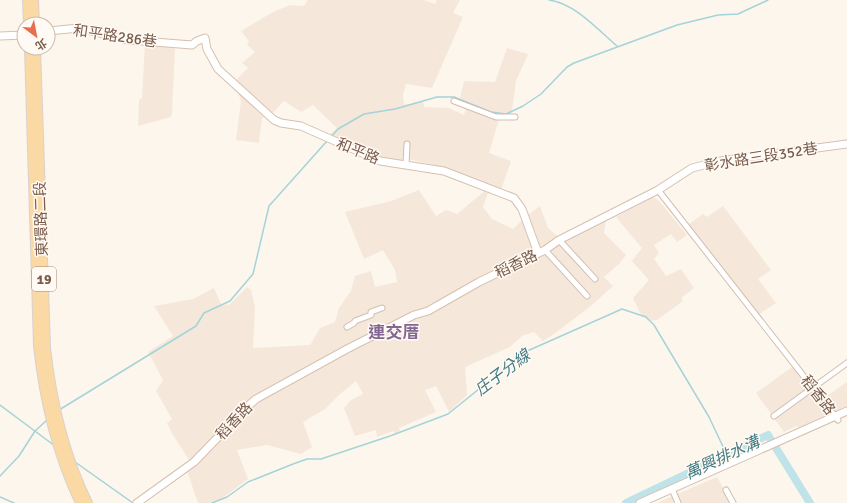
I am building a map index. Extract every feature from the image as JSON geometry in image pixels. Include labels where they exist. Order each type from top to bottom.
[{"type":"main road","points":[[28,0],[28,16]]},
{"type":"main road","points":[[34,0],[35,16]]},
{"type":"main road","name":"東環路二段","points":[[29,56],[38,346],[40,369],[55,440],[68,479],[80,503]]},
{"type":"main road","name":"東環路二段","points":[[36,56],[46,348],[50,388],[66,449],[76,478],[88,503]]},
{"type":"street","name":"和平路286巷","points":[[56,30],[84,28],[129,40],[192,45],[205,38]]},
{"type":"street","points":[[0,36],[16,35]]},
{"type":"street","name":"和平路","points":[[205,38],[207,49],[218,69],[270,118],[281,123],[301,126],[380,161],[444,171],[514,198],[522,209],[542,251]]},
{"type":"street","points":[[454,101],[496,117],[515,117]]},
{"type":"street","points":[[406,164],[407,144]]},
{"type":"street","name":"彰水路三段352巷","points":[[658,190],[692,168],[720,160],[847,144]]},
{"type":"street","name":"稻香路","points":[[137,503],[194,462],[240,412],[256,398],[658,190],[836,418]]},
{"type":"street","points":[[559,240],[595,278]]},
{"type":"street","points":[[542,251],[587,296]]},
{"type":"street","points":[[347,327],[355,321],[371,315],[371,312],[382,308]]},
{"type":"street","points":[[774,416],[847,363]]},
{"type":"street","points":[[640,503],[672,491],[778,444],[836,418],[847,411]]},
{"type":"street","points":[[836,418],[847,416]]},
{"type":"street","points":[[726,490],[733,503]]},
{"type":"street","points":[[650,503],[672,491]]},
{"type":"street","points":[[672,491],[678,503]]},
{"type":"shaded area","points":[[308,0],[424,0],[435,4],[437,0],[460,0],[453,13],[463,17],[432,88],[406,84],[403,95],[404,105],[423,101],[424,107],[449,108],[464,115],[466,109],[456,105],[460,99],[464,81],[495,82],[507,48],[528,54],[516,81],[511,118],[499,119],[489,153],[511,161],[501,190],[435,165],[412,160],[388,160],[328,136],[337,128],[313,105],[301,112],[284,101],[271,115],[262,118],[259,143],[236,140],[241,101],[234,82],[248,68],[242,63],[255,52],[247,45],[249,41],[241,31],[273,12],[290,5],[304,6]]},
{"type":"shaded area","points":[[145,42],[175,47],[172,113],[171,117],[138,126],[139,100],[142,98]]},
{"type":"shaded area","points":[[419,190],[436,216],[446,210],[457,214],[486,190],[488,193],[483,207],[492,219],[513,229],[525,217],[540,206],[548,228],[564,242],[606,221],[604,233],[626,255],[620,263],[604,277],[613,286],[592,305],[554,334],[543,341],[534,332],[522,336],[510,347],[465,367],[467,395],[449,412],[436,386],[425,390],[436,412],[399,428],[400,431],[396,434],[393,431],[377,437],[376,430],[355,436],[344,408],[351,400],[363,394],[356,381],[325,409],[303,422],[312,447],[301,454],[267,445],[237,450],[248,479],[220,500],[209,503],[198,503],[187,471],[193,466],[167,423],[172,419],[156,391],[163,380],[148,352],[173,336],[154,306],[193,299],[214,288],[221,304],[229,305],[247,287],[251,290],[255,307],[253,348],[310,345],[320,328],[335,322],[339,308],[351,291],[355,276],[371,271],[375,287],[397,282],[395,270],[383,250],[364,259],[345,212],[391,201]]},
{"type":"shaded area","points":[[653,197],[659,201],[687,235],[677,242],[671,234],[654,245],[659,253],[654,259],[666,276],[681,269],[694,288],[681,298],[683,301],[657,320],[649,321],[640,313],[633,298],[649,280],[632,261],[642,248],[616,217]]},
{"type":"shaded area","points":[[723,206],[771,270],[758,279],[776,303],[758,315],[686,226],[703,214],[707,217]]},
{"type":"shaded area","points":[[792,367],[829,413],[827,416],[801,428],[796,426],[784,432],[756,393]]},
{"type":"shaded area","points":[[847,382],[847,407],[835,412],[824,398]]},
{"type":"shaded area","points":[[717,477],[732,503],[657,503]]},
{"type":"waterway","points":[[549,0],[568,6],[586,18],[617,46]]},
{"type":"waterway","points":[[331,137],[338,129],[364,114],[395,109],[437,97],[454,97],[491,112],[506,114],[523,106],[541,94],[567,67],[574,63],[677,25],[718,15],[738,14],[768,0]]},
{"type":"waterway","points":[[59,410],[196,326],[204,313],[230,301],[253,274],[269,206],[327,141]]},
{"type":"waterway","name":"庄子分線","points":[[212,503],[227,497],[248,482],[293,464],[307,459],[321,459],[390,436],[448,414],[525,352],[622,309],[646,317],[654,325],[709,417],[727,455]]},
{"type":"waterway","points":[[0,405],[55,446]]},
{"type":"waterway","points":[[0,476],[19,456],[35,431],[47,420]]},
{"type":"waterway","name":"萬興排水溝","points":[[626,503],[768,435],[810,503]]},
{"type":"waterway","points":[[75,462],[133,503]]},
{"type":"waterway","points":[[0,497],[14,503]]},
{"type":"district","name":"連交厝","points":[[394,332]]}]
